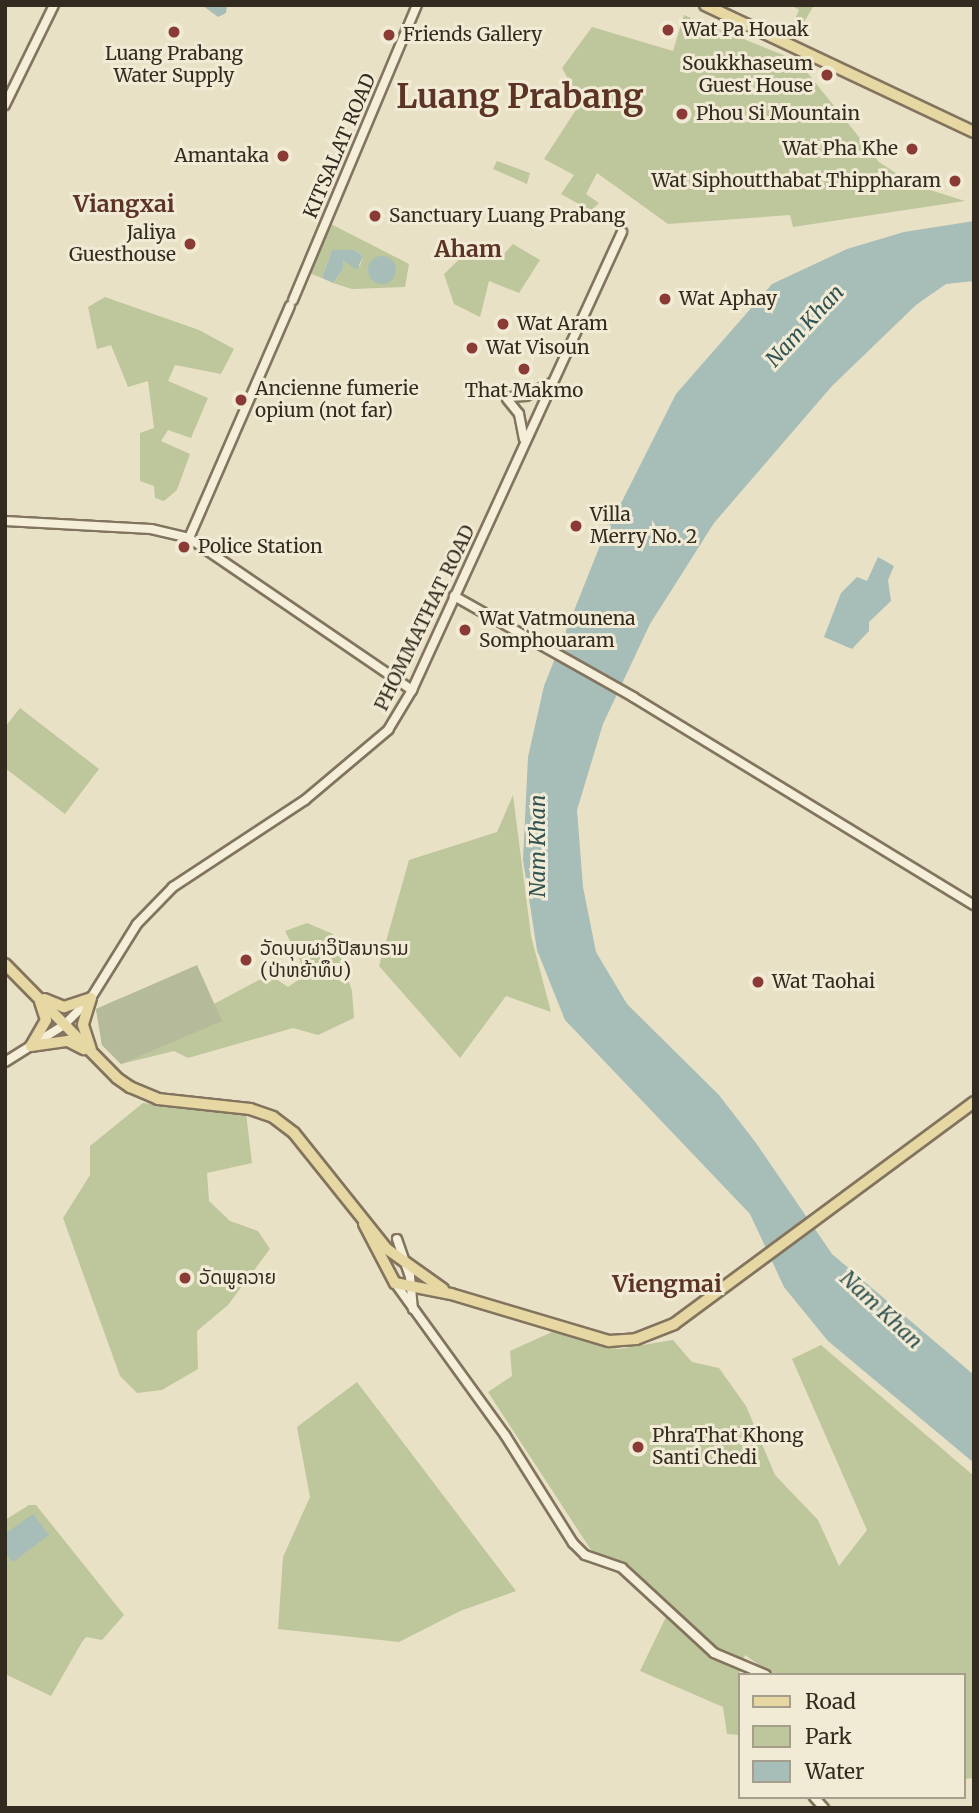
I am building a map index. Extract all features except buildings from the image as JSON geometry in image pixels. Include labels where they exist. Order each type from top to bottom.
[{"type":"main road","points":[[705,5],[974,132]]},
{"type":"main road","points":[[5,964],[117,1079],[158,1099],[250,1109],[273,1117],[303,1143],[364,1224],[387,1249],[403,1264],[451,1294]]},
{"type":"main road","points":[[36,993],[64,1007],[91,999]]},
{"type":"main road","points":[[31,1046],[46,1020],[36,993]]},
{"type":"main road","points":[[91,999],[83,1025],[95,1056]]},
{"type":"main road","points":[[31,1046],[68,1041],[95,1056]]},
{"type":"main road","points":[[364,1224],[395,1283],[451,1294],[609,1341],[623,1342],[674,1324],[974,1102]]},
{"type":"street","points":[[5,105],[54,5]]},
{"type":"street","name":"KITSALAT ROAD","points":[[189,538],[292,303],[417,5]]},
{"type":"street","name":"PHOMMATHAT ROAD","points":[[5,1062],[64,1025],[91,999],[137,924],[158,900],[190,873],[337,776],[388,730],[412,691],[551,382],[622,232]]},
{"type":"street","points":[[524,442],[519,414],[507,398],[529,395],[551,382]]},
{"type":"street","points":[[5,521],[151,529],[189,538],[412,691]]},
{"type":"street","points":[[454,596],[633,697],[974,905]]},
{"type":"street","points":[[397,1239],[412,1286],[413,1309]]},
{"type":"street","points":[[387,1249],[389,1273]]},
{"type":"street","points":[[395,1283],[498,1424],[573,1543],[585,1555],[622,1568],[723,1659],[761,1673]]},
{"type":"green space","points":[[791,5],[814,5],[793,41],[786,39],[799,10]]},
{"type":"green space","points":[[684,15],[798,61],[879,162],[914,185],[965,201],[793,227],[790,215],[668,224],[597,173],[586,194],[599,203],[591,211],[561,194],[574,175],[544,159],[581,102],[562,68],[592,27],[673,51]]},
{"type":"green space","points":[[497,161],[530,173],[527,184],[493,169]]},
{"type":"green space","points":[[329,223],[409,264],[405,287],[352,289],[333,283],[343,269],[343,260],[360,266],[363,256],[355,250],[332,250],[322,278],[309,273]]},
{"type":"green space","points":[[475,244],[503,255],[513,244],[540,260],[519,293],[489,281],[480,317],[454,304],[444,274]]},
{"type":"green space","points":[[105,297],[199,330],[234,349],[221,374],[175,365],[168,381],[208,398],[191,438],[168,430],[161,441],[190,454],[177,490],[164,501],[155,498],[154,486],[140,481],[140,433],[154,428],[148,381],[128,387],[111,345],[97,349],[88,307]]},
{"type":"green space","points":[[20,708],[99,769],[65,814],[5,768],[5,727]]},
{"type":"green space","points":[[513,795],[531,936],[551,1012],[506,996],[460,1058],[379,966],[409,860],[497,832]]},
{"type":"green space","points":[[307,923],[333,934],[352,991],[354,1018],[318,1035],[293,1028],[188,1058],[174,1051],[121,1064],[102,1045],[96,1009],[121,998],[169,1028],[259,980],[273,977],[288,987],[307,974],[285,931]]},
{"type":"green space","points":[[197,965],[222,1021],[121,1064],[102,1045],[96,1009]]},
{"type":"green space","points":[[143,1103],[246,1113],[252,1163],[207,1173],[209,1201],[230,1221],[258,1231],[270,1249],[228,1305],[197,1331],[198,1369],[162,1390],[137,1393],[120,1376],[63,1218],[90,1175],[90,1146]]},
{"type":"green space","points":[[552,1332],[618,1349],[673,1340],[692,1362],[719,1368],[746,1406],[775,1475],[818,1520],[839,1566],[867,1530],[792,1359],[821,1345],[974,1476],[974,1778],[965,1779],[965,1673],[770,1673],[745,1655],[738,1673],[738,1735],[727,1734],[723,1707],[640,1671],[666,1617],[664,1601],[629,1565],[593,1553],[488,1392],[512,1376],[510,1351]]},
{"type":"green space","points":[[357,1382],[516,1591],[460,1611],[399,1642],[278,1629],[283,1557],[310,1497],[297,1427]]},
{"type":"green space","points":[[29,1505],[36,1505],[124,1615],[102,1640],[86,1637],[51,1696],[5,1674],[5,1520]]},
{"type":"water","points":[[202,5],[227,5],[226,13],[218,17]]},
{"type":"water","name":"Nam Khan","points":[[974,221],[974,281],[946,284],[916,305],[832,386],[714,523],[650,624],[603,724],[577,810],[583,887],[596,952],[627,1004],[719,1095],[756,1143],[832,1254],[974,1375],[974,1463],[828,1341],[784,1287],[750,1214],[565,1020],[537,950],[523,860],[528,757],[544,686],[601,543],[676,394],[772,284],[847,249],[904,232]]},
{"type":"water","points":[[332,250],[355,250],[363,256],[357,270],[343,260],[343,269],[333,283],[322,278]]},
{"type":"water","points":[[382,256],[392,260],[396,270],[392,280],[382,284],[372,280],[368,270],[372,260]]},
{"type":"water","points":[[878,557],[894,566],[888,580],[891,601],[869,622],[869,631],[852,649],[824,637],[841,593],[857,577],[867,581]]},
{"type":"water","points":[[33,1514],[49,1535],[13,1562],[5,1552],[5,1534]]},
{"type":"place","name":"Wat Pa Houak","points":[[668,30]]},
{"type":"place","name":"Luang Prabang Water Supply","points":[[174,32]]},
{"type":"place","name":"Friends Gallery","points":[[389,35]]},
{"type":"place","name":"Soukkhaseum Guest House","points":[[827,75]]},
{"type":"place","name":"Phou Si Mountain","points":[[682,114]]},
{"type":"place","name":"Wat Pha Khe","points":[[912,149]]},
{"type":"place","name":"Amantaka","points":[[283,156]]},
{"type":"place","name":"Wat Siphoutthabat Thippharam","points":[[955,181]]},
{"type":"place","name":"Sanctuary Luang Prabang","points":[[375,216]]},
{"type":"place","name":"Jaliya Guesthouse","points":[[190,244]]},
{"type":"place","name":"Wat Aphay","points":[[665,299]]},
{"type":"place","name":"Wat Aram","points":[[503,324]]},
{"type":"place","name":"Wat Visoun","points":[[472,348]]},
{"type":"place","name":"That Makmo","points":[[524,369]]},
{"type":"place","name":"Ancienne fumerie opium (not far)","points":[[241,400]]},
{"type":"place","name":"Villa Merry No. 2","points":[[576,526]]},
{"type":"place","name":"Police Station","points":[[184,547]]},
{"type":"place","name":"Wat Vatmounena Somphouaram","points":[[465,630]]},
{"type":"place","name":"ວັດບຸບຜາວິປັສນາຣາມ (ປ່າຫຍ້າທຶບ)","points":[[246,960]]},
{"type":"place","name":"Wat Taohai","points":[[758,982]]},
{"type":"place","name":"ວັດພູຄວາຍ","points":[[185,1278]]},
{"type":"place","name":"PhraThat Khong Santi Chedi","points":[[638,1447]]},
{"type":"district","name":"Luang Prabang","points":[[520,97]]},
{"type":"district","name":"Viangxai","points":[[124,204]]},
{"type":"district","name":"Aham","points":[[468,249]]},
{"type":"district","name":"Viengmai","points":[[667,1284]]}]
